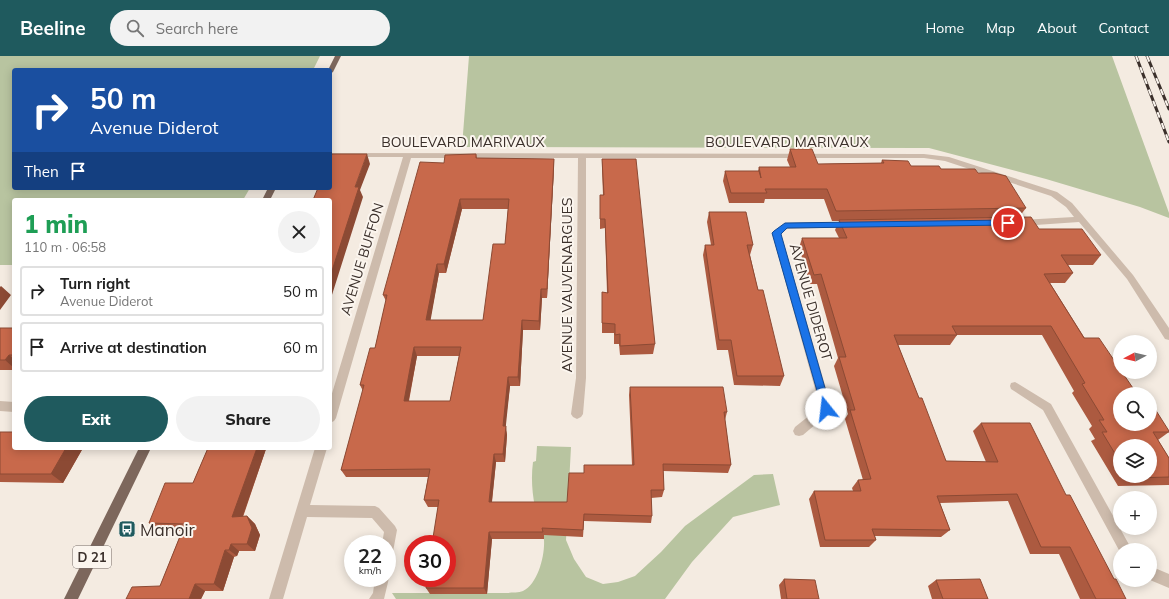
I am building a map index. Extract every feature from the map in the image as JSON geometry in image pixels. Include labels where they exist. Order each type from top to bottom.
[{"type":"main road","points":[[332,68],[338,56]]},
{"type":"main road","name":"D 21","points":[[71,599],[144,450]]},
{"type":"street","name":"BOULEVARD MARIVAUX","points":[[332,155],[924,156],[946,159],[1054,194],[1069,205],[1130,277],[1169,336]]},
{"type":"street","name":"AVENUE BUFFON","points":[[332,411],[408,155]]},
{"type":"street","name":"AVENUE VAUVENARGUES","points":[[577,414],[581,378],[582,155]]},
{"type":"street","points":[[1008,223],[1081,219]]},
{"type":"street","name":"AVENUE DIDEROT","points":[[799,431],[826,409],[776,233],[785,226],[864,225]]},
{"type":"street","points":[[1015,386],[1047,407],[1122,543]]},
{"type":"street","points":[[0,406],[12,407]]},
{"type":"street","points":[[276,599],[320,450]]},
{"type":"street","points":[[302,511],[375,512],[391,530],[390,535]]},
{"type":"street","points":[[1157,576],[1169,581]]},
{"type":"street","points":[[376,599],[379,596],[380,587]]},
{"type":"green space","points":[[0,56],[320,56],[314,68],[12,68],[12,190],[249,190],[244,198],[12,198],[12,265],[0,265]]},
{"type":"green space","points":[[469,56],[1112,56],[1169,213],[1169,218],[1140,207],[1046,179],[929,148],[462,147]]},
{"type":"green space","points":[[537,446],[571,447],[566,540],[574,559],[586,577],[603,584],[618,582],[635,576],[661,552],[685,526],[754,475],[773,474],[780,505],[733,517],[692,562],[665,599],[396,599],[392,593],[521,592],[533,582],[540,568],[544,546],[544,540],[535,507],[532,484],[533,462],[536,461]]},
{"type":"building","points":[[790,149],[812,149],[818,164],[884,163],[882,160],[908,161],[911,166],[939,166],[941,169],[975,169],[978,173],[994,173],[1006,176],[1026,208],[836,211],[827,189],[765,189],[767,193],[731,193],[725,171],[759,171],[761,178],[759,167],[796,167]]},
{"type":"building","points":[[332,154],[367,154],[355,187],[359,187],[332,271],[332,198],[314,198],[317,190],[332,190]]},
{"type":"building","points":[[476,154],[476,158],[554,159],[547,289],[541,289],[539,321],[522,320],[518,377],[508,377],[503,426],[506,426],[503,454],[494,454],[489,502],[567,502],[569,473],[584,473],[584,465],[634,465],[630,387],[723,387],[727,412],[724,412],[731,465],[663,464],[664,490],[651,490],[652,516],[584,514],[583,530],[542,528],[543,532],[489,532],[484,588],[426,588],[456,587],[456,535],[433,535],[439,500],[424,500],[430,469],[341,470],[364,385],[360,385],[370,348],[375,348],[387,295],[383,295],[420,162],[444,163],[445,155]],"holes":[[[460,199],[509,199],[505,244],[493,244],[483,320],[426,320],[437,264],[444,264]],[[414,347],[461,347],[450,401],[404,401]]]},
{"type":"building","points":[[602,159],[636,159],[655,344],[620,346],[620,334],[615,335],[615,324],[602,323],[602,292],[608,293],[605,219],[600,219],[600,195],[604,195]]},
{"type":"building","points":[[709,212],[746,212],[753,245],[747,245],[758,290],[763,290],[784,376],[737,376],[731,340],[719,340],[705,245],[714,245]]},
{"type":"building","points":[[1031,217],[1039,229],[1082,229],[1101,255],[1061,255],[1073,273],[1044,274],[1084,338],[1099,338],[1113,359],[1113,379],[1127,379],[1132,387],[1113,387],[1113,431],[1157,431],[1157,412],[1169,431],[1153,432],[1169,458],[1169,477],[1157,477],[1157,439],[1113,439],[1113,450],[1102,432],[1107,432],[1099,420],[1104,420],[1082,384],[1085,383],[1051,326],[952,326],[957,335],[894,335],[919,398],[922,398],[946,461],[998,462],[981,423],[1030,423],[1066,495],[1070,495],[1113,577],[1113,587],[1120,587],[1126,599],[1096,599],[1070,547],[1041,547],[1017,494],[937,496],[950,530],[872,529],[876,540],[825,540],[814,491],[861,491],[858,480],[871,479],[850,410],[855,410],[839,357],[846,357],[821,274],[814,275],[802,238],[847,238],[839,220]]},
{"type":"building","points":[[0,328],[12,328],[12,355],[9,355],[5,360],[0,360]]},
{"type":"building","points":[[0,432],[12,432],[12,450],[65,450],[51,474],[0,474]]},
{"type":"building","points":[[207,450],[256,450],[232,517],[247,516],[252,528],[247,544],[231,544],[229,550],[225,550],[214,584],[195,584],[189,599],[126,599],[132,587],[160,586],[185,524],[149,523],[165,483],[193,483]]},
{"type":"building","points":[[784,579],[815,580],[819,599],[787,599]]},
{"type":"building","points":[[980,579],[988,599],[943,599],[936,580]]},
{"type":"railway","points":[[1136,56],[1169,142]]},
{"type":"railway","points":[[1147,56],[1169,109]]},
{"type":"place","name":"Manoir","points":[[127,529]]},
{"type":"route","points":[[826,409],[776,233],[785,226],[1008,223]]}]
